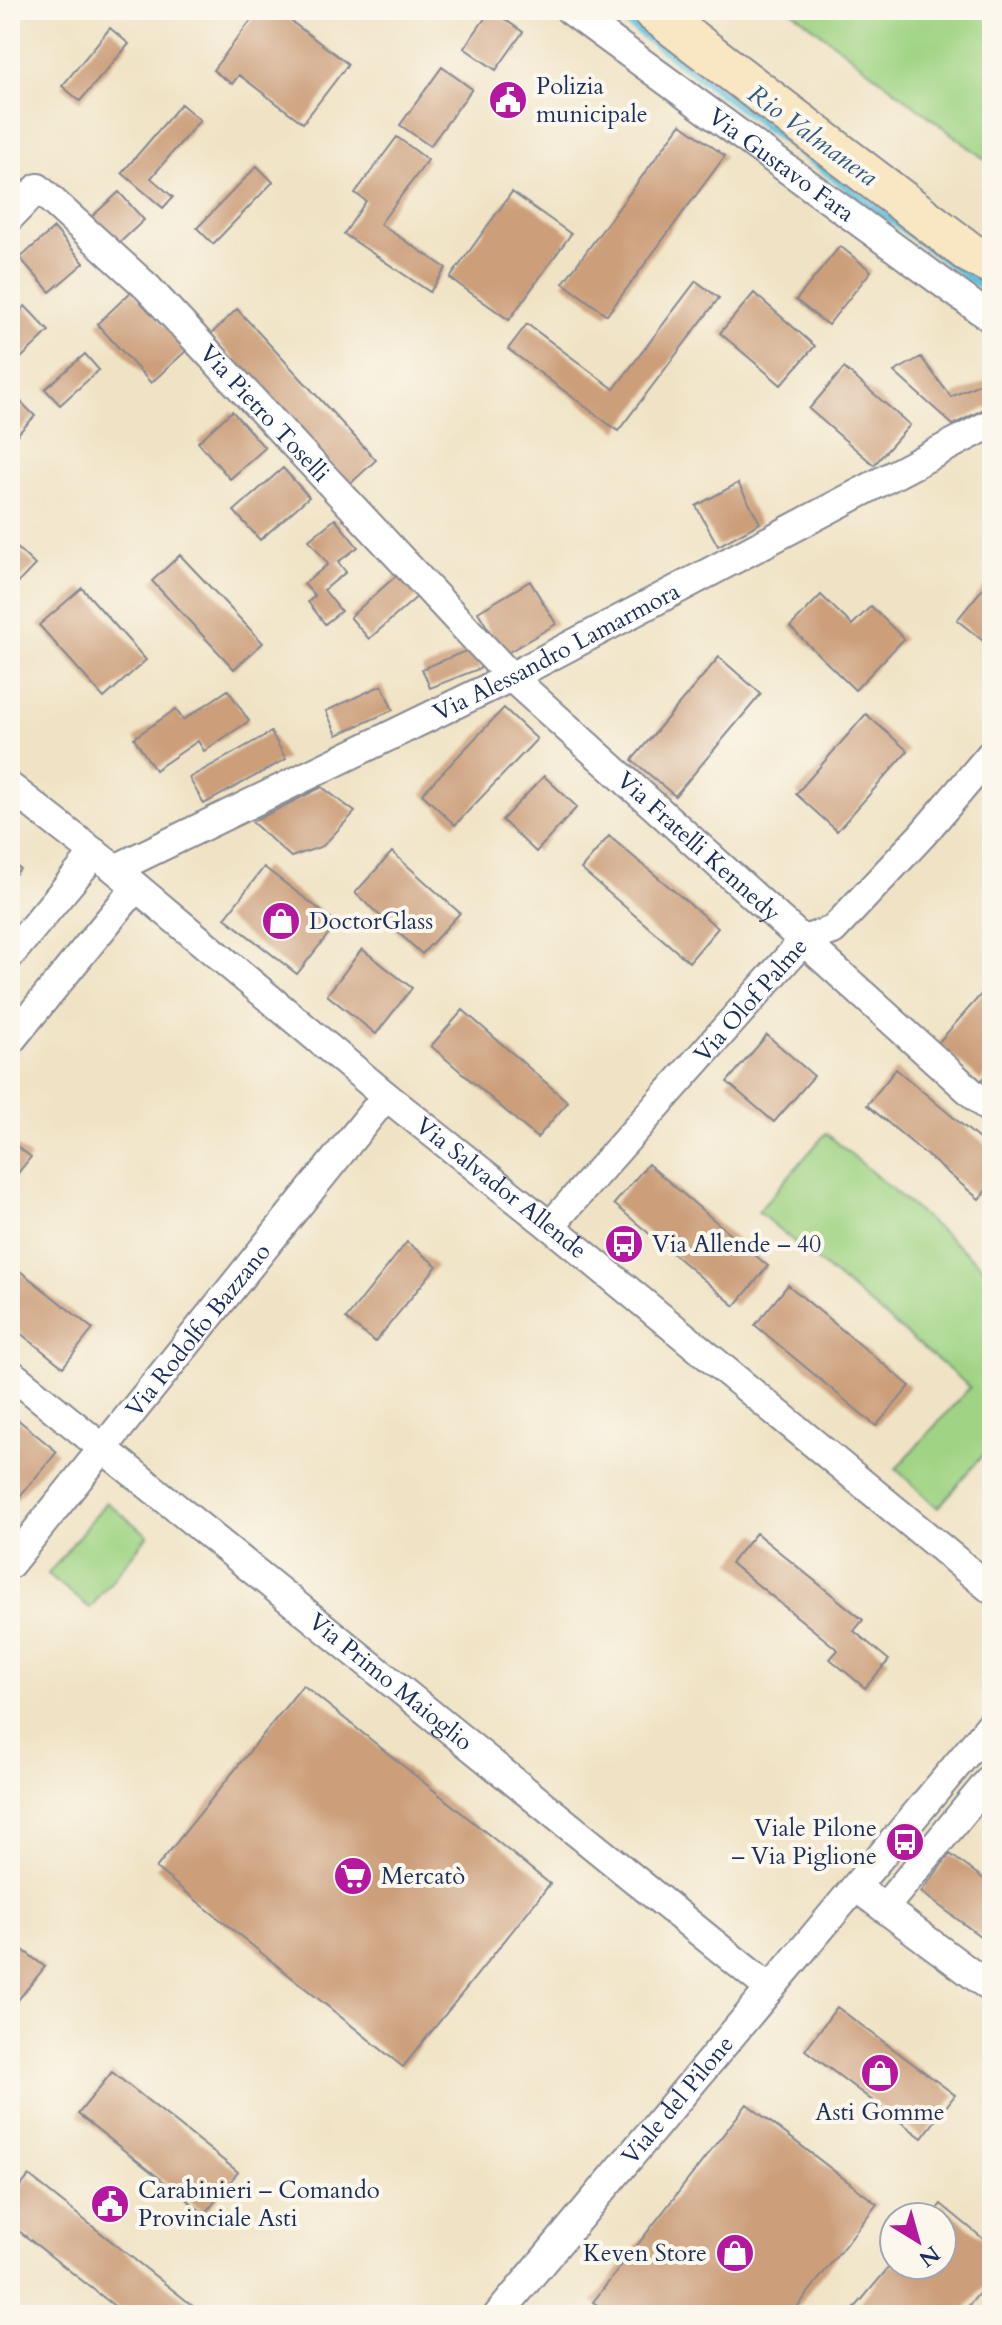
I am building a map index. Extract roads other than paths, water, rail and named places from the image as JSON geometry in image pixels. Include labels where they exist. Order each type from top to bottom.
[{"type":"street","name":"Via Gustavo Fara","points":[[570,10],[992,319]]},
{"type":"street","points":[[652,10],[970,253],[992,264]]},
{"type":"street","name":"Via Pietro Toselli","points":[[10,217],[38,188],[147,287],[511,677]]},
{"type":"street","name":"Via Alessandro Lamarmora","points":[[115,869],[511,677],[992,423]]},
{"type":"street","name":"Via Fratelli Kennedy","points":[[511,677],[991,1109]]},
{"type":"street","name":"Via Olof Palme","points":[[550,1226],[804,940],[833,930],[922,835],[992,753]]},
{"type":"street","name":"Via Salvador Allende","points":[[10,787],[115,869],[386,1096],[550,1226],[992,1590]]},
{"type":"street","points":[[10,955],[115,869]]},
{"type":"street","points":[[10,1041],[115,869]]},
{"type":"street","name":"Via Rodolfo Bazzano","points":[[10,1564],[386,1096]]},
{"type":"street","name":"Via Primo Maioglio","points":[[10,1373],[770,1989]]},
{"type":"street","name":"Viale del Pilone","points":[[498,2315],[992,1723]]},
{"type":"street","points":[[884,1908],[992,1777]]},
{"type":"street","points":[[856,1887],[992,1989]]},
{"type":"waterway","name":"Rio Valmanera","points":[[610,10],[973,281],[992,291]]},
{"type":"place","name":"Polizia municipale","points":[[508,100]]},
{"type":"place","name":"DoctorGlass","points":[[281,921]]},
{"type":"place","name":"Via Allende – 40","points":[[624,1244]]},
{"type":"place","name":"Viale Pilone – Via Piglione","points":[[905,1842]]},
{"type":"place","name":"Mercatò","points":[[353,1876]]},
{"type":"place","name":"Asti Gomme","points":[[880,2073]]},
{"type":"place","name":"Carabinieri – Comando Provinciale Asti","points":[[110,2204]]},
{"type":"place","name":"Keven Store","points":[[735,2253]]}]
